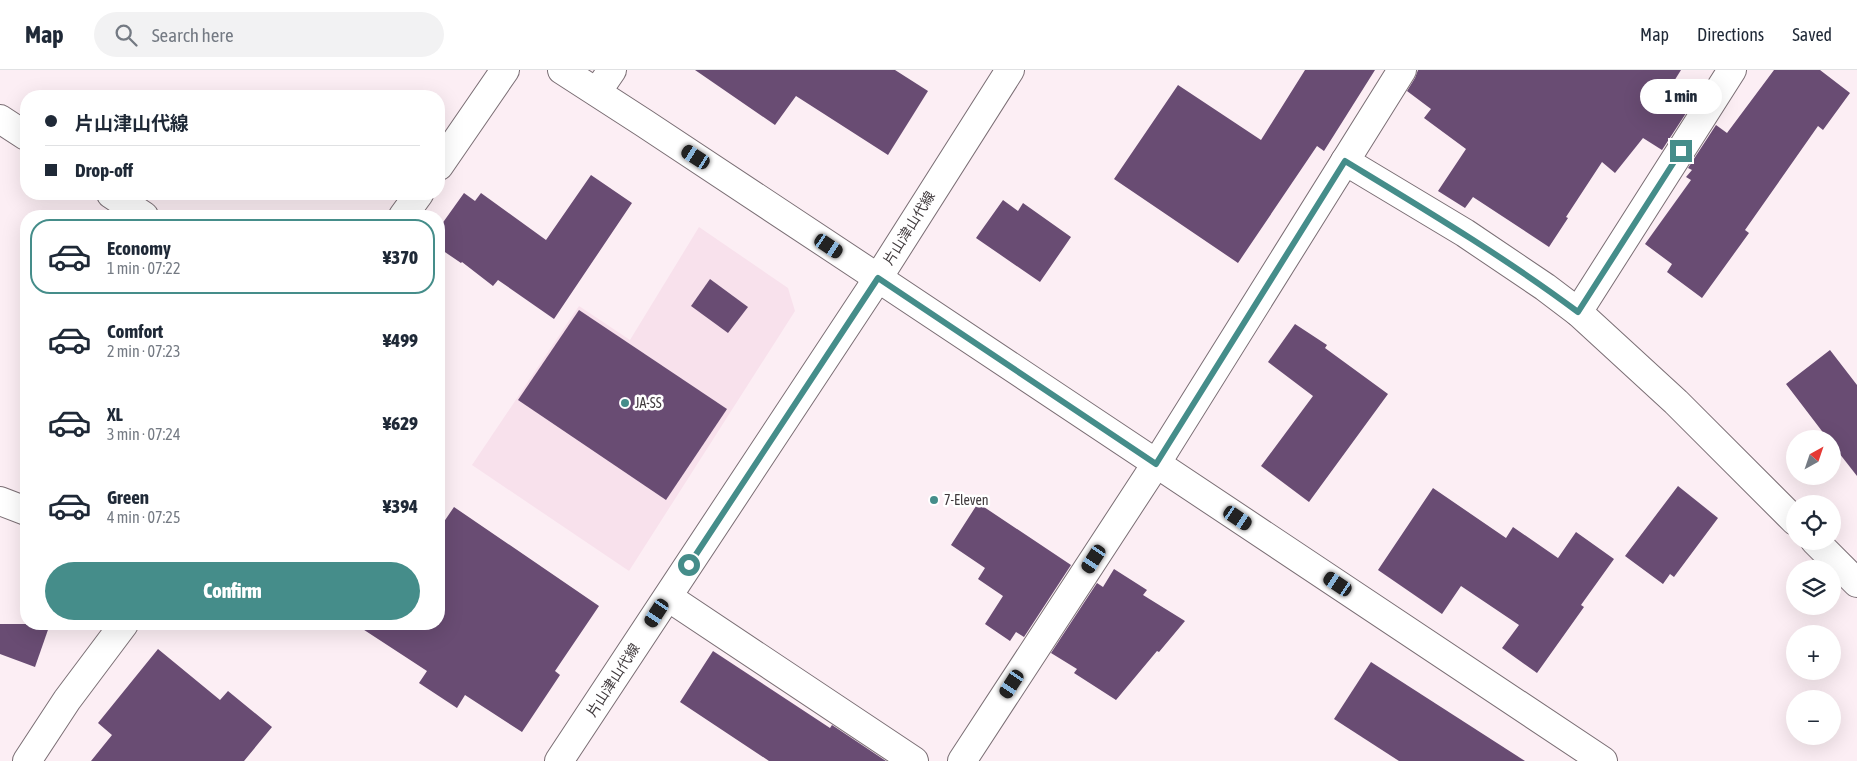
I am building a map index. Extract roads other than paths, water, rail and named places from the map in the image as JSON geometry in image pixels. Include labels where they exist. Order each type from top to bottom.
[{"type":"street","points":[[445,157],[506,70]]},
{"type":"street","points":[[562,70],[604,81],[878,278],[1603,761]]},
{"type":"street","name":"片山津山代線","points":[[559,761],[878,278],[1010,70]]},
{"type":"street","points":[[962,761],[1156,464],[1402,70]]},
{"type":"street","points":[[1578,312],[1732,70]]},
{"type":"street","points":[[0,119],[20,132]]},
{"type":"street","points":[[1345,161],[1465,233],[1545,287],[1578,312],[1676,402],[1786,512]]},
{"type":"street","points":[[119,200],[135,210]]},
{"type":"street","points":[[0,501],[20,509]]},
{"type":"street","points":[[1824,550],[1857,583]]},
{"type":"street","points":[[668,597],[914,761]]},
{"type":"street","points":[[27,761],[67,700],[120,630]]},
{"type":"place","name":"JA-SS","points":[[625,403]]},
{"type":"place","name":"7-Eleven","points":[[934,500]]}]
